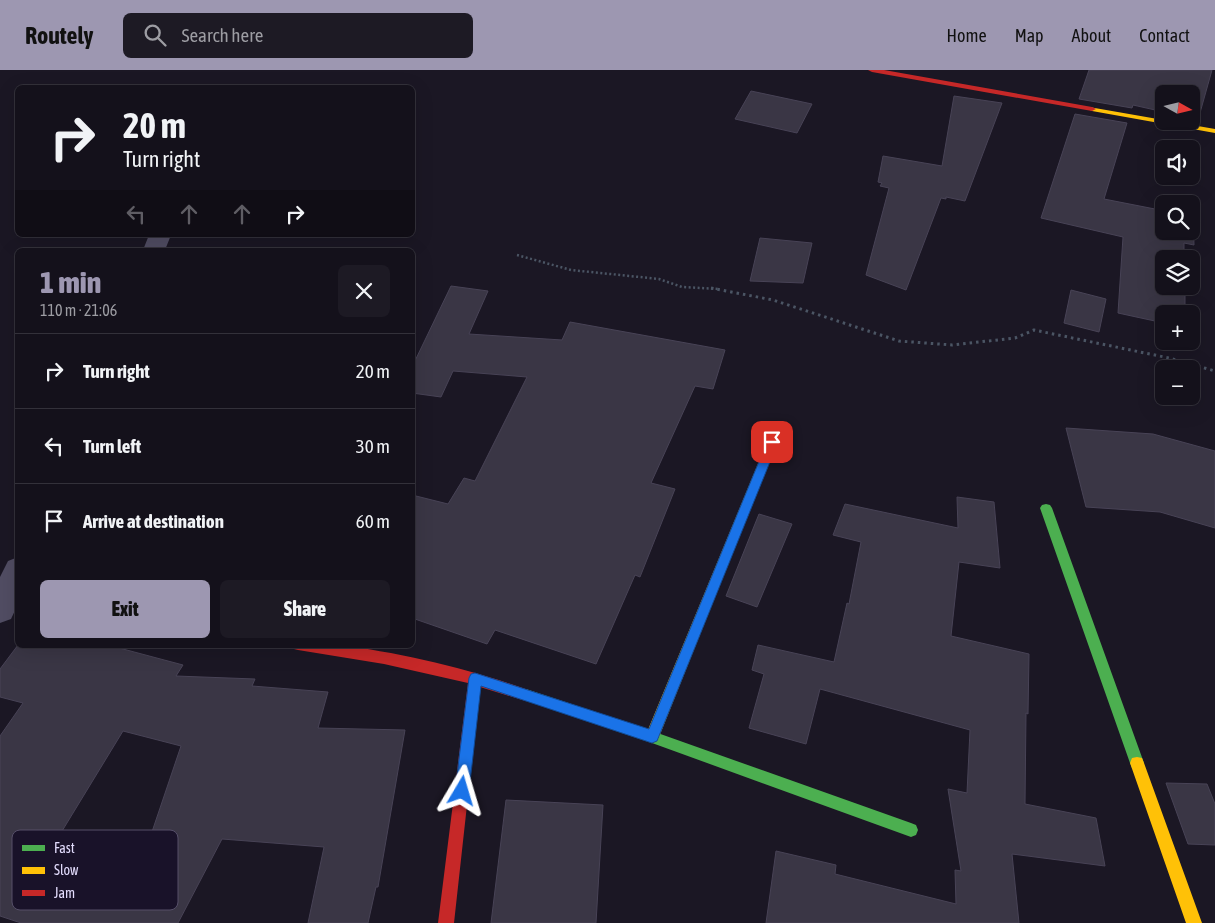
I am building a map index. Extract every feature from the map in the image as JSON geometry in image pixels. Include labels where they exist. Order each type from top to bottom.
[{"type":"street","points":[[872,70],[1215,131]]},
{"type":"street","points":[[652,737],[772,442]]},
{"type":"street","points":[[1046,508],[1194,923]]},
{"type":"street","points":[[6,608],[15,579]]},
{"type":"street","points":[[322,648],[355,652],[475,678],[652,737],[911,830]]},
{"type":"street","points":[[446,923],[475,678]]},
{"type":"path","points":[[517,255],[571,270],[659,280],[682,288],[711,288],[773,300],[899,341],[952,346],[1015,338],[1034,330],[1169,358],[1215,371]]},
{"type":"building","points":[[1089,70],[1212,70],[1200,113],[1200,85],[1155,85],[1155,110],[1133,105],[1132,108],[1079,99]]},
{"type":"building","points":[[751,91],[812,104],[797,133],[735,119]]},
{"type":"building","points":[[954,96],[1002,103],[965,201],[946,197],[946,199],[941,198],[906,290],[866,275],[889,188],[880,186],[882,183],[878,182],[883,156],[942,166]]},
{"type":"building","points":[[1075,114],[1127,123],[1104,199],[1155,209],[1155,240],[1194,240],[1194,245],[1184,243],[1184,250],[1155,250],[1155,295],[1185,295],[1185,305],[1155,305],[1155,321],[1118,313],[1123,237],[1041,218]]},
{"type":"building","points":[[760,238],[812,243],[803,283],[750,281]]},
{"type":"building","points":[[451,286],[488,291],[469,334],[562,340],[570,322],[725,350],[713,389],[695,386],[651,483],[675,489],[640,577],[635,575],[596,664],[495,630],[487,644],[415,619],[415,496],[448,504],[464,478],[475,481],[527,377],[453,371],[441,397],[415,393],[415,361]]},
{"type":"building","points":[[1071,290],[1106,299],[1099,332],[1064,323]]},
{"type":"building","points":[[1066,428],[1153,434],[1215,451],[1215,528],[1160,512],[1086,507]]},
{"type":"building","points":[[957,497],[994,502],[1000,568],[959,562],[951,636],[1029,654],[1025,804],[1096,818],[1105,866],[1012,854],[1019,923],[766,923],[776,851],[836,865],[835,874],[956,904],[955,870],[961,871],[948,789],[967,793],[970,730],[820,689],[806,744],[749,728],[764,674],[752,670],[758,645],[834,662],[847,603],[849,604],[861,542],[833,535],[845,504],[958,528]]},
{"type":"building","points":[[759,514],[792,524],[757,607],[726,596]]},
{"type":"building","points":[[16,648],[119,648],[183,665],[176,676],[255,679],[252,686],[328,692],[318,728],[405,730],[378,887],[376,887],[368,923],[308,923],[324,847],[222,839],[178,923],[21,923],[0,916],[0,736],[23,703],[0,697],[0,669]],"holes":[[[123,731],[181,746],[153,830],[178,830],[178,910],[12,910],[12,830],[63,830]]]},
{"type":"building","points":[[1166,783],[1207,784],[1215,804],[1215,845],[1188,844]]},
{"type":"building","points":[[506,800],[603,805],[596,923],[491,923]]},
{"type":"traffic: fast","points":[[1046,508],[1137,763]]},
{"type":"traffic: fast","points":[[526,695],[652,737],[911,830]]},
{"type":"traffic: slow","points":[[1092,109],[1215,131]]},
{"type":"traffic: slow","points":[[652,737],[772,442]]},
{"type":"traffic: slow","points":[[1137,763],[1194,923]]},
{"type":"traffic: jam","points":[[872,70],[1092,109]]},
{"type":"traffic: jam","points":[[317,648],[413,664],[470,678],[526,695]]},
{"type":"traffic: jam","points":[[446,923],[475,678]]},
{"type":"route","points":[[462,791],[475,678],[652,737],[772,442]]}]
